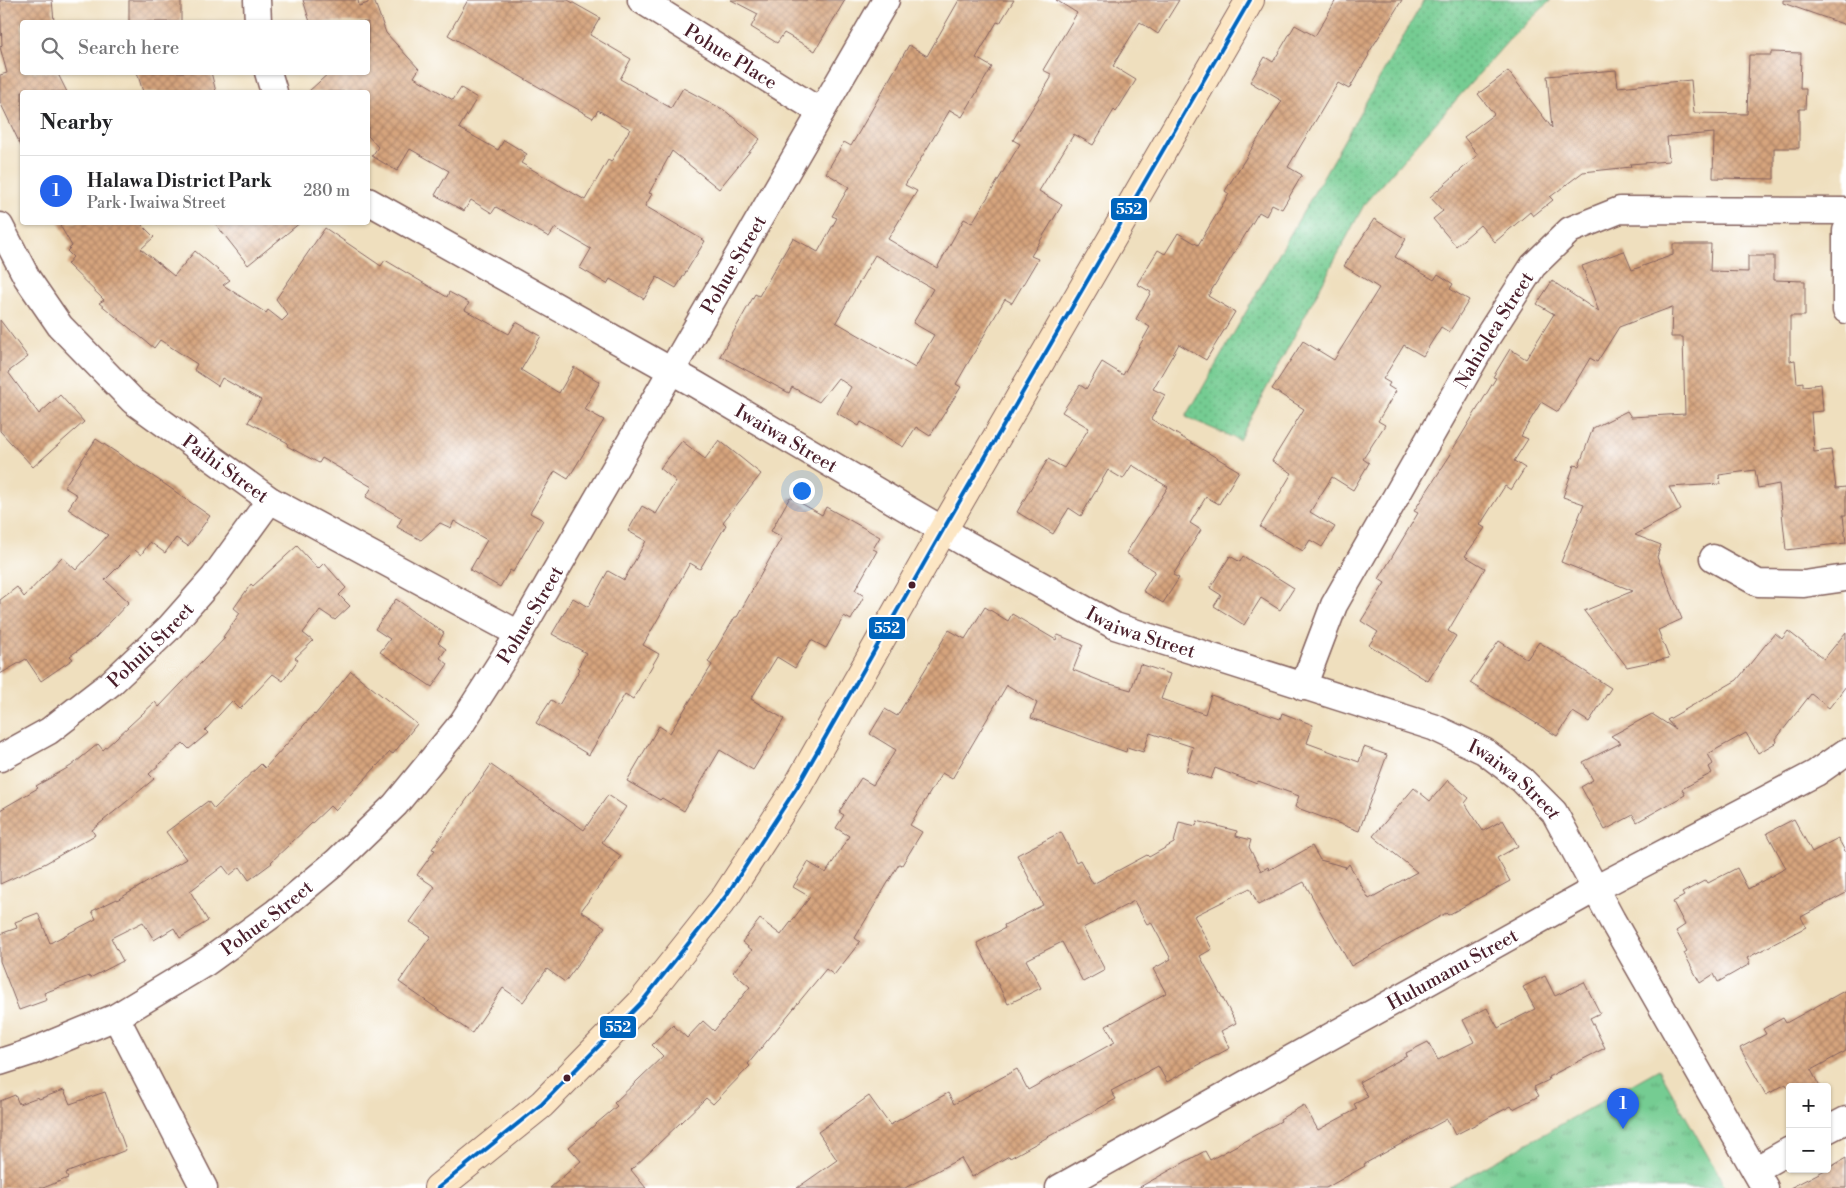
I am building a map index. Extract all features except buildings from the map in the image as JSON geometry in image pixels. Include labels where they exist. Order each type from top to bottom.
[{"type":"street","points":[[257,0],[258,20]]},
{"type":"street","name":"Pohue Place","points":[[641,0],[821,112]]},
{"type":"street","name":"Pohue Street","points":[[0,1062],[32,1052],[116,1017],[206,962],[276,912],[336,862],[395,805],[462,723],[519,634],[886,0]]},
{"type":"street","points":[[438,1188],[542,1104],[640,1003],[726,896],[797,787],[943,530],[1250,0]]},
{"type":"street","points":[[269,75],[273,90]]},
{"type":"street","name":"Iwaiwa Street","points":[[370,202],[671,371],[943,530],[1115,626],[1433,727],[1484,751],[1522,780],[1554,812],[1595,889],[1760,1179]]},
{"type":"street","name":"Nahiolea Street","points":[[1303,687],[1334,605],[1486,339],[1533,266],[1570,230],[1620,210],[1846,212]]},
{"type":"street","name":"Paihi Street","points":[[0,226],[27,278],[60,326],[90,359],[133,401],[270,500],[519,634]]},
{"type":"street","points":[[1846,231],[1846,310]]},
{"type":"street","name":"Pohuli Street","points":[[0,758],[56,725],[111,682],[169,628],[214,577],[270,500]]},
{"type":"street","points":[[1713,558],[1758,583],[1804,584],[1846,578]]},
{"type":"street","name":"Hulumanu Street","points":[[1059,1188],[1595,889],[1816,772],[1846,752]]},
{"type":"street","points":[[116,1017],[204,1188]]},
{"type":"street","points":[[1831,1128],[1846,1120]]},
{"type":"street","points":[[1760,1179],[1786,1154]]},
{"type":"green space","points":[[1424,0],[1551,0],[1508,41],[1365,203],[1239,440],[1186,417]]},
{"type":"green space","points":[[1659,1069],[1726,1188],[1448,1188]]},
{"type":"transit line","name":"552","points":[[438,1188],[542,1104],[641,1003],[726,896],[797,787],[943,530],[1250,0]]},
{"type":"place","name":"Halawa District Park","points":[[1623,1129]]}]
